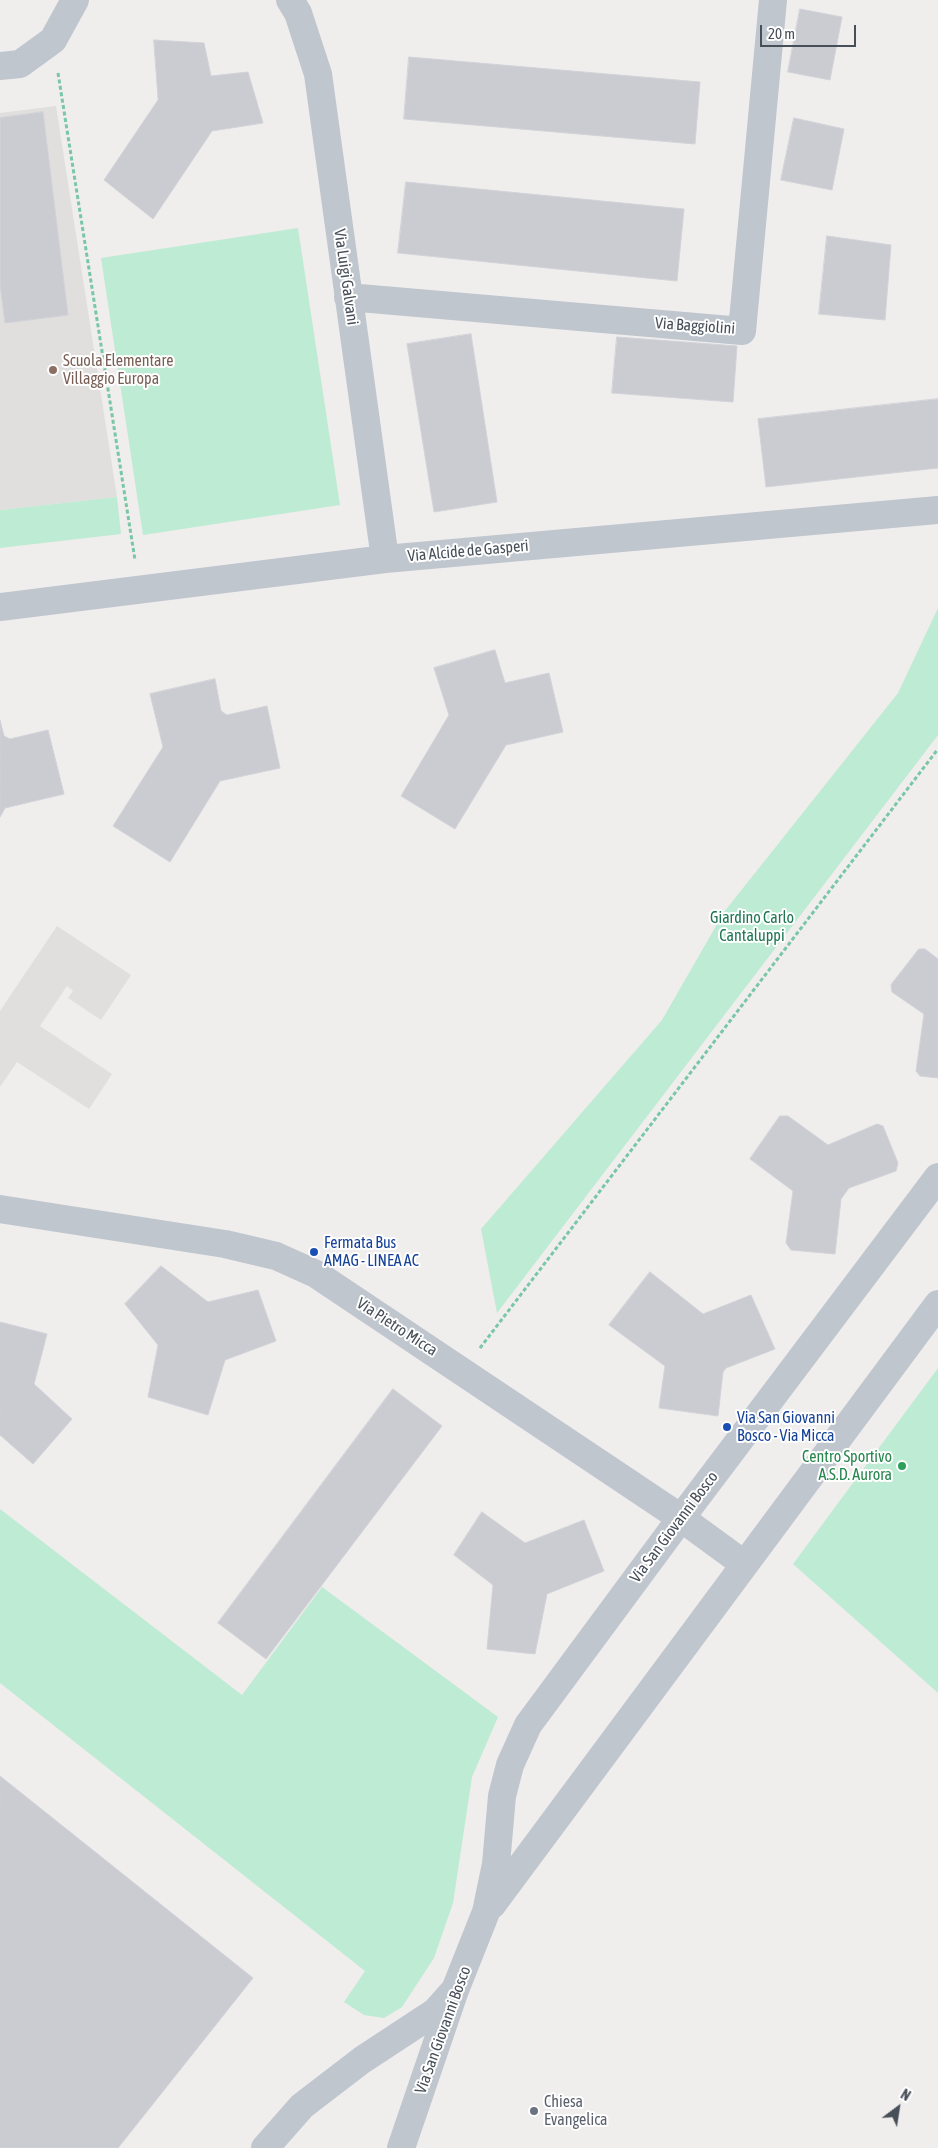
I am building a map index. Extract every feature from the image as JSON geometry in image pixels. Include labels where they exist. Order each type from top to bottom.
[{"type":"street","points":[[0,66],[20,64],[52,40],[75,0]]},
{"type":"street","name":"Via Luigi Galvani","points":[[290,0],[298,13],[318,74],[385,559]]},
{"type":"street","name":"Via Baggiolini","points":[[348,297],[742,331],[772,0]]},
{"type":"street","name":"Via Alcide de Gasperi","points":[[0,607],[385,559],[938,510]]},
{"type":"street","name":"Via San Giovanni Bosco","points":[[401,2148],[455,1990],[486,1912],[496,1864],[502,1796],[510,1765],[528,1725],[938,1177]]},
{"type":"street","name":"Via Pietro Micca","points":[[0,1209],[225,1244],[276,1256],[316,1274],[681,1518],[744,1564]]},
{"type":"street","name":"Via San Giovanni Bosco","points":[[486,1912],[938,1304]]},
{"type":"street","points":[[265,2148],[302,2106],[362,2060],[435,2012],[455,1990]]},
{"type":"path","points":[[52,40],[140,589]]},
{"type":"path","points":[[463,1371],[938,749]]},
{"type":"shaded area","points":[[56,106],[117,497],[0,510],[0,113]]},
{"type":"shaded area","points":[[57,926],[131,975],[101,1020],[68,998],[73,991],[67,986],[40,1026],[112,1074],[89,1109],[17,1062],[0,1087],[0,1011]]},
{"type":"green space","points":[[298,228],[340,505],[143,535],[101,258]]},
{"type":"green space","points":[[117,497],[121,534],[0,548],[0,510]]},
{"type":"green space","name":"Giardino Carlo Cantaluppi","points":[[938,608],[938,735],[497,1313],[481,1229],[662,1020],[724,912],[898,693]]},
{"type":"green space","name":"Centro Sportivo A.S.D. Aurora","points":[[938,1368],[938,1693],[793,1564]]},
{"type":"green space","points":[[0,1509],[242,1695],[322,1587],[498,1717],[472,1777],[453,1903],[434,1958],[402,2007],[384,2018],[364,2015],[344,2002],[365,1971],[0,1683]]},
{"type":"building","points":[[800,9],[842,17],[830,80],[788,72]]},
{"type":"building","points":[[154,40],[204,43],[211,76],[248,72],[263,123],[212,131],[153,219],[104,180],[158,100]]},
{"type":"building","points":[[409,57],[700,82],[695,144],[404,119]]},
{"type":"building","points":[[43,112],[68,315],[5,323],[0,285],[0,118]]},
{"type":"building","points":[[794,118],[844,129],[832,190],[781,180]]},
{"type":"building","points":[[406,182],[684,209],[677,281],[398,253]]},
{"type":"building","points":[[827,236],[891,245],[885,320],[819,314]]},
{"type":"building","points":[[471,334],[497,502],[434,512],[407,344]]},
{"type":"building","points":[[617,337],[737,346],[733,402],[612,393]]},
{"type":"building","points":[[938,399],[938,468],[766,487],[758,419]]},
{"type":"building","points":[[495,650],[505,683],[549,673],[563,732],[506,745],[455,829],[401,796],[449,715],[434,668]]},
{"type":"building","points":[[215,679],[221,711],[227,715],[267,706],[280,768],[220,781],[170,862],[113,826],[163,747],[150,694]]},
{"type":"building","points":[[0,720],[4,736],[10,739],[48,730],[64,794],[5,808],[0,817]]},
{"type":"building","points":[[919,949],[925,949],[938,959],[938,1078],[920,1076],[916,1071],[924,1014],[892,992],[891,985]]},
{"type":"building","points":[[780,1116],[788,1116],[828,1145],[877,1124],[883,1126],[898,1163],[896,1171],[849,1188],[841,1199],[835,1254],[791,1250],[786,1243],[793,1191],[750,1159]]},
{"type":"building","points":[[161,1266],[208,1302],[258,1290],[276,1341],[225,1360],[208,1415],[148,1397],[158,1345],[125,1304]]},
{"type":"building","points":[[650,1272],[703,1314],[751,1295],[775,1349],[726,1368],[723,1372],[718,1416],[659,1408],[665,1366],[609,1325]]},
{"type":"building","points":[[0,1322],[47,1334],[34,1384],[72,1419],[33,1464],[0,1435]]},
{"type":"building","points":[[393,1389],[442,1426],[266,1659],[218,1623]]},
{"type":"building","points":[[482,1512],[525,1543],[584,1520],[604,1571],[547,1594],[535,1654],[487,1649],[493,1585],[454,1555]]},
{"type":"building","points":[[0,1776],[253,1978],[118,2148],[0,2148]]},
{"type":"place","name":"Scuola Elementare Villaggio Europa","points":[[53,370]]},
{"type":"place","name":"Fermata Bus AMAG - LINEA AC","points":[[314,1252]]},
{"type":"place","name":"Via San Giovanni Bosco - Via Micca","points":[[727,1427]]},
{"type":"place","name":"Centro Sportivo A.S.D. Aurora","points":[[902,1466]]},
{"type":"place","name":"Chiesa Evangelica","points":[[534,2111]]}]
